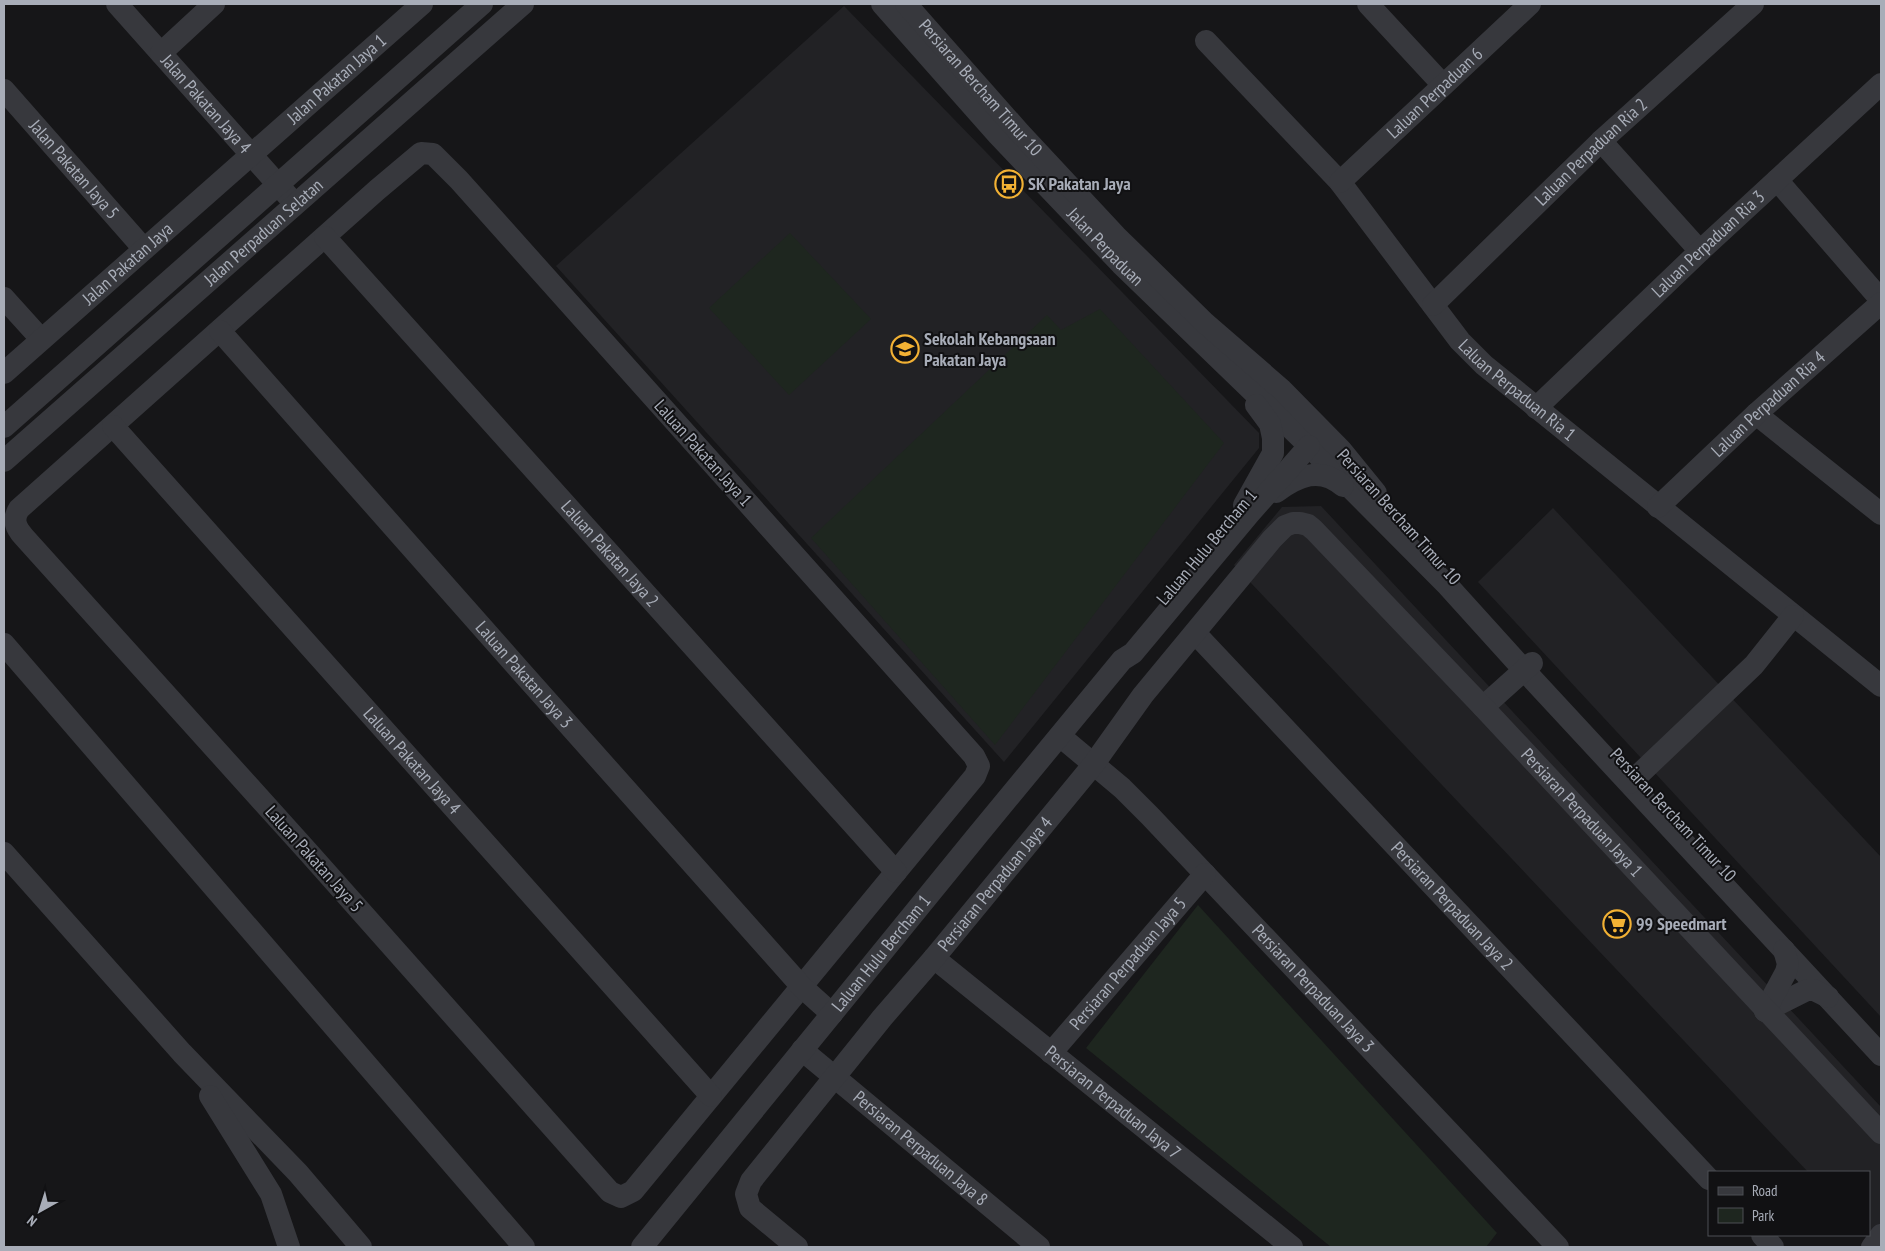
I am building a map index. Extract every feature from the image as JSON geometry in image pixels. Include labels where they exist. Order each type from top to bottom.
[{"type":"street","name":"Jalan Pakatan Jaya 4","points":[[116,4],[295,205]]},
{"type":"street","points":[[160,53],[214,4]]},
{"type":"street","name":"Jalan Pakatan Jaya 1","points":[[251,155],[422,4]]},
{"type":"street","name":"Jalan Perpaduan Selatan","points":[[4,427],[482,4]]},
{"type":"street","name":"Jalan Perpaduan Selatan","points":[[4,461],[523,4]]},
{"type":"street","name":"Jalan Perpaduan","points":[[882,4],[902,10],[1018,156],[1121,264],[1203,334],[1306,439]]},
{"type":"street","points":[[1368,4],[1443,85]]},
{"type":"street","name":"Laluan Perpaduan 6","points":[[1340,182],[1530,4]]},
{"type":"street","name":"Laluan Perpaduan Ria 2","points":[[1433,305],[1601,141],[1753,4]]},
{"type":"street","name":"Laluan Perpaduan Ria 1","points":[[1206,41],[1340,182],[1466,348],[1536,408],[1881,686]]},
{"type":"street","name":"Laluan Perpaduan Ria 3","points":[[1536,408],[1700,251],[1881,84]]},
{"type":"street","name":"Jalan Pakatan Jaya 5","points":[[4,90],[144,250]]},
{"type":"street","points":[[1601,141],[1700,251]]},
{"type":"street","name":"Laluan Pakatan Jaya 1","points":[[24,537],[16,525],[15,519],[19,509],[421,153],[433,154],[459,180],[978,760],[978,771],[711,1096]]},
{"type":"street","name":"Jalan Pakatan Jaya","points":[[4,373],[251,155]]},
{"type":"street","points":[[1777,180],[1881,301]]},
{"type":"street","name":"Laluan Pakatan Jaya 2","points":[[325,237],[896,872]]},
{"type":"street","points":[[4,298],[41,339]]},
{"type":"street","name":"Laluan Perpaduan Ria 4","points":[[1658,507],[1756,414],[1881,301]]},
{"type":"street","name":"Laluan Pakatan Jaya 3","points":[[220,330],[802,987],[832,1014]]},
{"type":"street","points":[[1203,334],[1270,424],[1272,453],[1247,509]]},
{"type":"street","name":"Persiaran Bercham Timur 10","points":[[1203,334],[1281,389],[1341,450],[1361,477],[1528,667],[1881,1041]]},
{"type":"street","points":[[1756,414],[1881,514]]},
{"type":"street","name":"Laluan Pakatan Jaya 4","points":[[113,426],[711,1096]]},
{"type":"street","points":[[1306,439],[1321,442],[1361,477]]},
{"type":"street","name":"Persiaran Bercham Timur 10","points":[[1306,439],[1528,667]]},
{"type":"street","name":"Laluan Hulu Bercham 1","points":[[642,1247],[1122,660],[1134,653],[1247,509],[1306,439]]},
{"type":"street","points":[[1247,509],[1294,479],[1320,474],[1336,480],[1397,533]]},
{"type":"street","name":"Persiaran Perpaduan Jaya 1","points":[[1272,539],[1285,526],[1300,523],[1308,525],[1483,707],[1881,1133]]},
{"type":"street","name":"Laluan Pakatan Jaya 5","points":[[24,537],[602,1183],[615,1195],[622,1196],[633,1191],[711,1096]]},
{"type":"street","name":"Persiaran Perpaduan Jaya 4","points":[[797,1247],[750,1208],[747,1201],[748,1187],[882,1018],[934,958],[1093,765],[1143,695],[1272,539]]},
{"type":"street","points":[[1633,780],[1754,665],[1793,616]]},
{"type":"street","name":"Persiaran Perpaduan Jaya 2","points":[[1195,633],[1708,1177]]},
{"type":"street","points":[[4,644],[524,1247]]},
{"type":"street","points":[[1483,707],[1528,667]]},
{"type":"street","name":"Persiaran Perpaduan Jaya 3","points":[[1060,736],[1122,788],[1205,874],[1545,1243]]},
{"type":"street","name":"Persiaran Bercham Timur 10","points":[[1633,780],[1784,950],[1881,1055]]},
{"type":"street","points":[[4,853],[182,1052],[298,1174],[361,1247]]},
{"type":"street","name":"Persiaran Perpaduan Jaya 5","points":[[1051,1053],[1205,874]]},
{"type":"street","points":[[1766,1011],[1786,972],[1788,964],[1784,950]]},
{"type":"street","name":"Persiaran Perpaduan Jaya 7","points":[[934,958],[1292,1247]]},
{"type":"street","points":[[1766,1011],[1807,990],[1814,990],[1828,997]]},
{"type":"street","name":"Persiaran Perpaduan Jaya 8","points":[[802,1050],[1039,1247]]},
{"type":"street","points":[[182,1052],[271,1194],[289,1247]]},
{"type":"street","points":[[271,1194],[298,1174]]},
{"type":"street","points":[[1872,1247],[1881,1235]]},
{"type":"street","points":[[1763,1236],[1774,1247]]},
{"type":"shaded area","name":"Sekolah Kebangsaan Pakatan Jaya","points":[[844,6],[1259,433],[1259,448],[1004,762],[556,266]]},
{"type":"shaded area","points":[[1321,506],[1881,1107],[1881,1247],[1868,1236],[1870,1236],[1870,1171],[1807,1171],[1234,565],[1282,507]]},
{"type":"shaded area","points":[[1553,508],[1881,857],[1881,1017],[1478,582]]},
{"type":"green space","points":[[790,233],[871,319],[789,395],[709,308]]},
{"type":"green space","points":[[1100,309],[1224,443],[995,745],[811,538],[1047,315],[1061,330]]},
{"type":"green space","points":[[1198,905],[1497,1233],[1486,1247],[1331,1247],[1086,1048]]},
{"type":"place","name":"SK Pakatan Jaya","points":[[1009,184]]},
{"type":"place","name":"Sekolah Kebangsaan Pakatan Jaya","points":[[905,349]]},
{"type":"place","name":"99 Speedmart","points":[[1617,924]]}]
